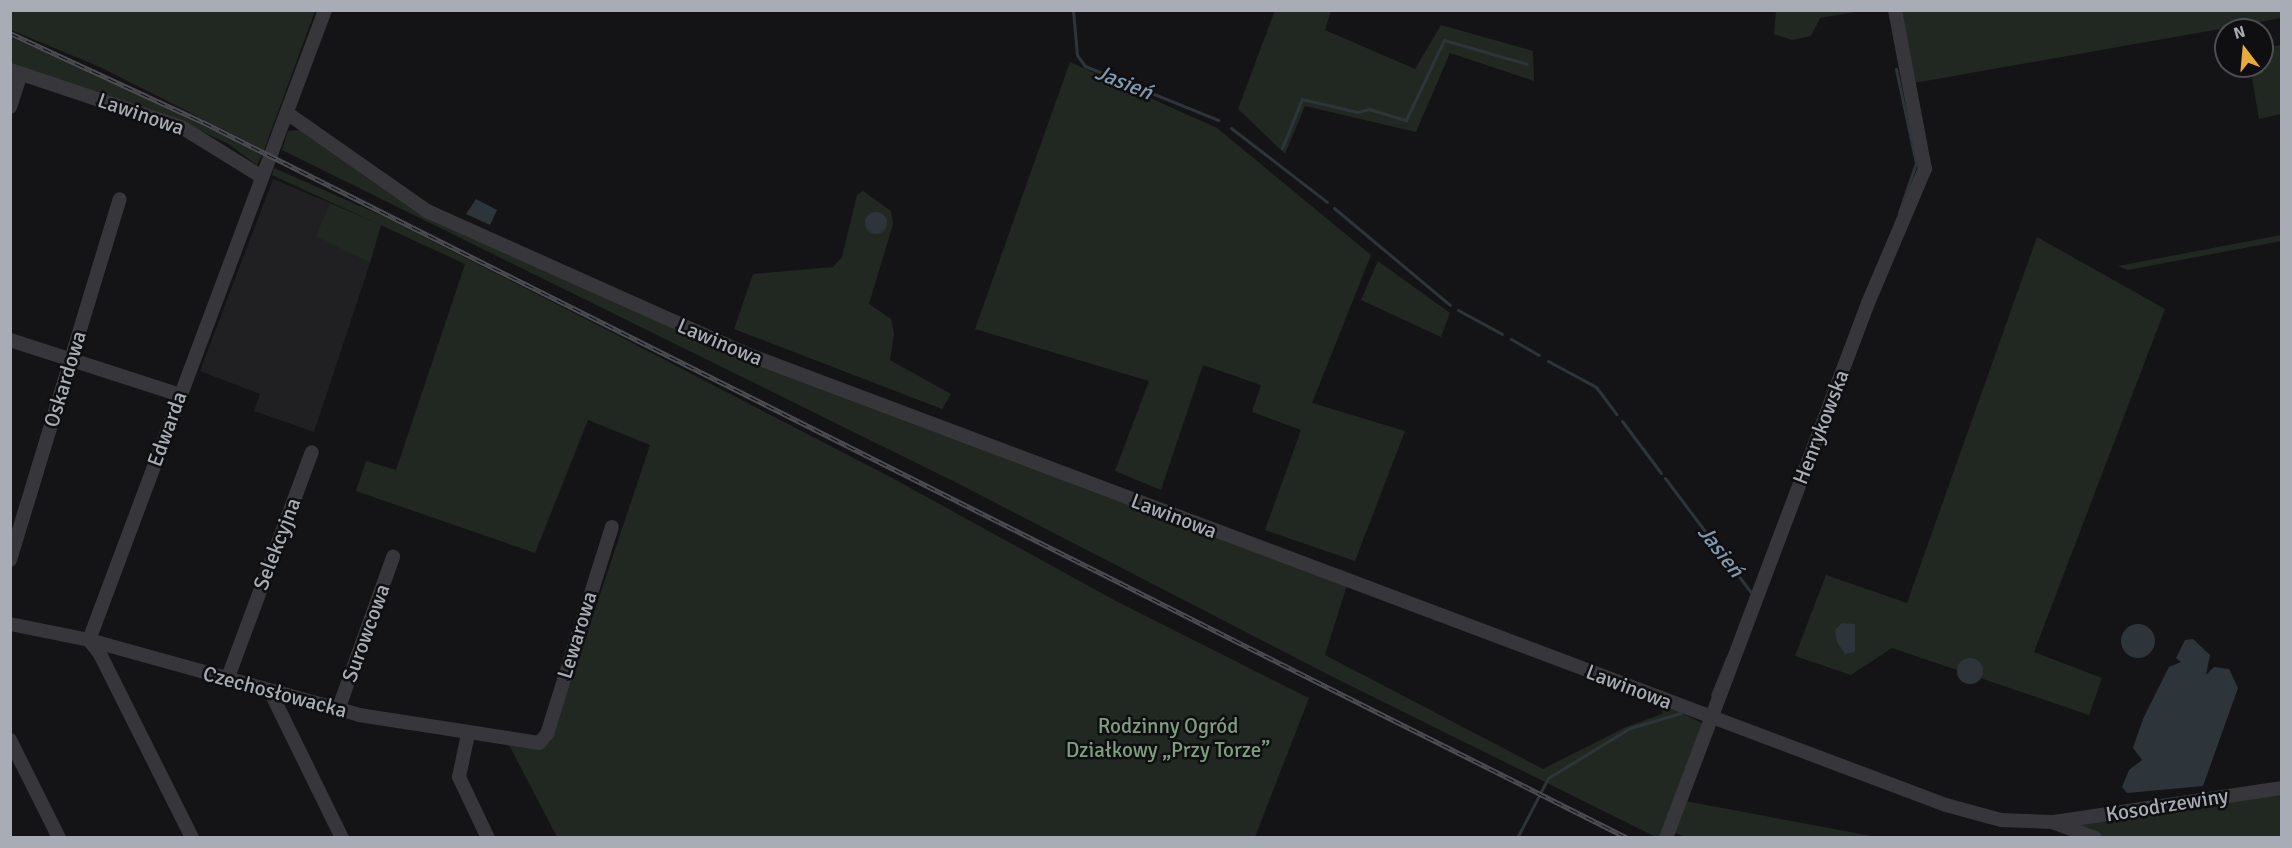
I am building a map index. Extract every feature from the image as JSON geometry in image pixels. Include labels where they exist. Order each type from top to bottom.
[{"type":"street","name":"Edwarda","points":[[89,640],[325,10]]},
{"type":"street","name":"Henrykowska","points":[[1666,837],[1868,303],[1925,169],[1895,10]]},
{"type":"street","name":"Lawinowa","points":[[16,72],[183,128],[262,177]]},
{"type":"street","points":[[10,107],[16,72]]},
{"type":"street","name":"Lawinowa","points":[[287,113],[427,211],[725,346],[1946,805],[2001,820],[2052,822],[2095,837]]},
{"type":"street","name":"Oskardowa","points":[[10,560],[120,199]]},
{"type":"street","points":[[10,340],[180,395]]},
{"type":"street","name":"Selekcyjna","points":[[227,680],[312,452]]},
{"type":"street","name":"Lewarowa","points":[[542,742],[612,527]]},
{"type":"street","name":"Surowcowa","points":[[338,710],[393,557]]},
{"type":"street","name":"Czechosłowacka","points":[[10,624],[89,640],[338,710],[468,734],[542,742]]},
{"type":"street","points":[[89,640],[100,654],[192,837]]},
{"type":"street","points":[[270,691],[342,837]]},
{"type":"street","points":[[468,734],[459,777],[488,837]]},
{"type":"street","points":[[10,740],[59,837]]},
{"type":"street","name":"Kosodrzewiny","points":[[2052,822],[2282,788]]},
{"type":"shaded area","points":[[273,179],[330,203],[317,236],[370,263],[314,432],[254,411],[260,394],[200,371]]},
{"type":"shaded area","points":[[476,199],[497,210],[490,225],[466,214]]},
{"type":"shaded area","points":[[876,212],[884,215],[887,223],[884,231],[876,234],[868,231],[865,223],[868,215]]},
{"type":"shaded area","points":[[1842,623],[1855,624],[1855,652],[1845,654],[1837,642],[1835,630]]},
{"type":"shaded area","points":[[2138,624],[2150,629],[2155,641],[2150,653],[2138,658],[2126,653],[2121,641],[2126,629]]},
{"type":"shaded area","points":[[2193,639],[2210,655],[2206,675],[2214,667],[2229,669],[2238,688],[2203,786],[2127,793],[2122,787],[2129,770],[2142,760],[2133,748],[2143,719],[2169,667],[2181,662],[2176,658],[2185,640]]},
{"type":"shaded area","points":[[1970,658],[1980,661],[1983,671],[1980,681],[1970,684],[1960,681],[1957,671],[1960,661]]},
{"type":"green space","points":[[1275,10],[1331,11],[1325,30],[1415,69],[1441,25],[1533,51],[1534,81],[1450,53],[1416,132],[1305,106],[1285,154],[1238,109]]},
{"type":"green space","points":[[1776,10],[1861,11],[1820,18],[1811,36],[1792,40],[1774,34]]},
{"type":"green space","points":[[2281,10],[2282,18],[2214,18],[2214,30],[1914,83],[1900,11]]},
{"type":"green space","points":[[10,11],[315,11],[264,150],[100,67],[11,30]]},
{"type":"green space","points":[[10,37],[117,83],[262,155],[257,165],[227,143],[177,120],[11,65]]},
{"type":"green space","points":[[2281,45],[2281,114],[2259,119],[2252,78],[2274,78],[2274,46]]},
{"type":"green space","points":[[1070,62],[1217,128],[1371,255],[1312,403],[1405,431],[1355,561],[1265,530],[1301,430],[1252,412],[1261,385],[1203,365],[1161,490],[1115,471],[1149,381],[975,329]]},
{"type":"green space","points":[[301,130],[419,212],[576,284],[1347,585],[1325,655],[1543,769],[1626,727],[1662,714],[1663,704],[1704,724],[1685,801],[1877,837],[1688,838],[1667,830],[1663,837],[1656,837],[1333,677],[959,484],[282,150],[288,131]]},
{"type":"green space","name":"Rodzinny Ogród Działkowy „Przy Torze”","points":[[274,168],[387,218],[611,332],[894,479],[1114,600],[1309,698],[1255,837],[557,837],[508,743],[541,748],[551,741],[650,445],[588,420],[535,553],[356,491],[366,461],[396,470],[465,264],[272,175]]},
{"type":"green space","points":[[863,191],[891,211],[893,224],[869,304],[891,319],[894,334],[890,360],[951,394],[942,409],[734,329],[753,274],[833,267],[842,257],[857,195]]},
{"type":"green space","points":[[330,203],[381,225],[370,263],[316,236]]},
{"type":"green space","points":[[2281,235],[2281,241],[2128,270],[2118,266]]},
{"type":"green space","points":[[2037,237],[2165,309],[2034,652],[2102,678],[2089,715],[1892,648],[1851,675],[1795,656],[1826,575],[1907,603]]},
{"type":"green space","points":[[1378,261],[1450,313],[1441,337],[1361,300]]},
{"type":"green space","points":[[2281,788],[2281,837],[2095,837],[2052,822]]},
{"type":"waterway","name":"Jasień","points":[[1073,10],[1077,55],[1085,66],[1218,120]]},
{"type":"waterway","points":[[1282,148],[1302,99],[1358,112],[1369,109],[1406,120],[1444,40],[1527,64]]},
{"type":"waterway","points":[[1896,69],[1916,163],[1899,212]]},
{"type":"waterway","name":"Jasień","points":[[1231,128],[1327,202]]},
{"type":"waterway","name":"Jasień","points":[[1334,208],[1450,305]]},
{"type":"waterway","name":"Jasień","points":[[1458,310],[1502,334]]},
{"type":"waterway","name":"Jasień","points":[[1511,339],[1539,355]]},
{"type":"waterway","name":"Jasień","points":[[1548,361],[1596,387],[1616,414]]},
{"type":"waterway","name":"Jasień","points":[[1622,421],[1661,473]]},
{"type":"waterway","name":"Jasień","points":[[1665,478],[1752,594]]},
{"type":"waterway","name":"Jasień","points":[[1712,695],[1727,658]]},
{"type":"waterway","name":"Jasień","points":[[1517,838],[1548,778],[1630,728],[1681,713]]},
{"type":"railway","points":[[10,33],[203,122],[1628,838]]}]
